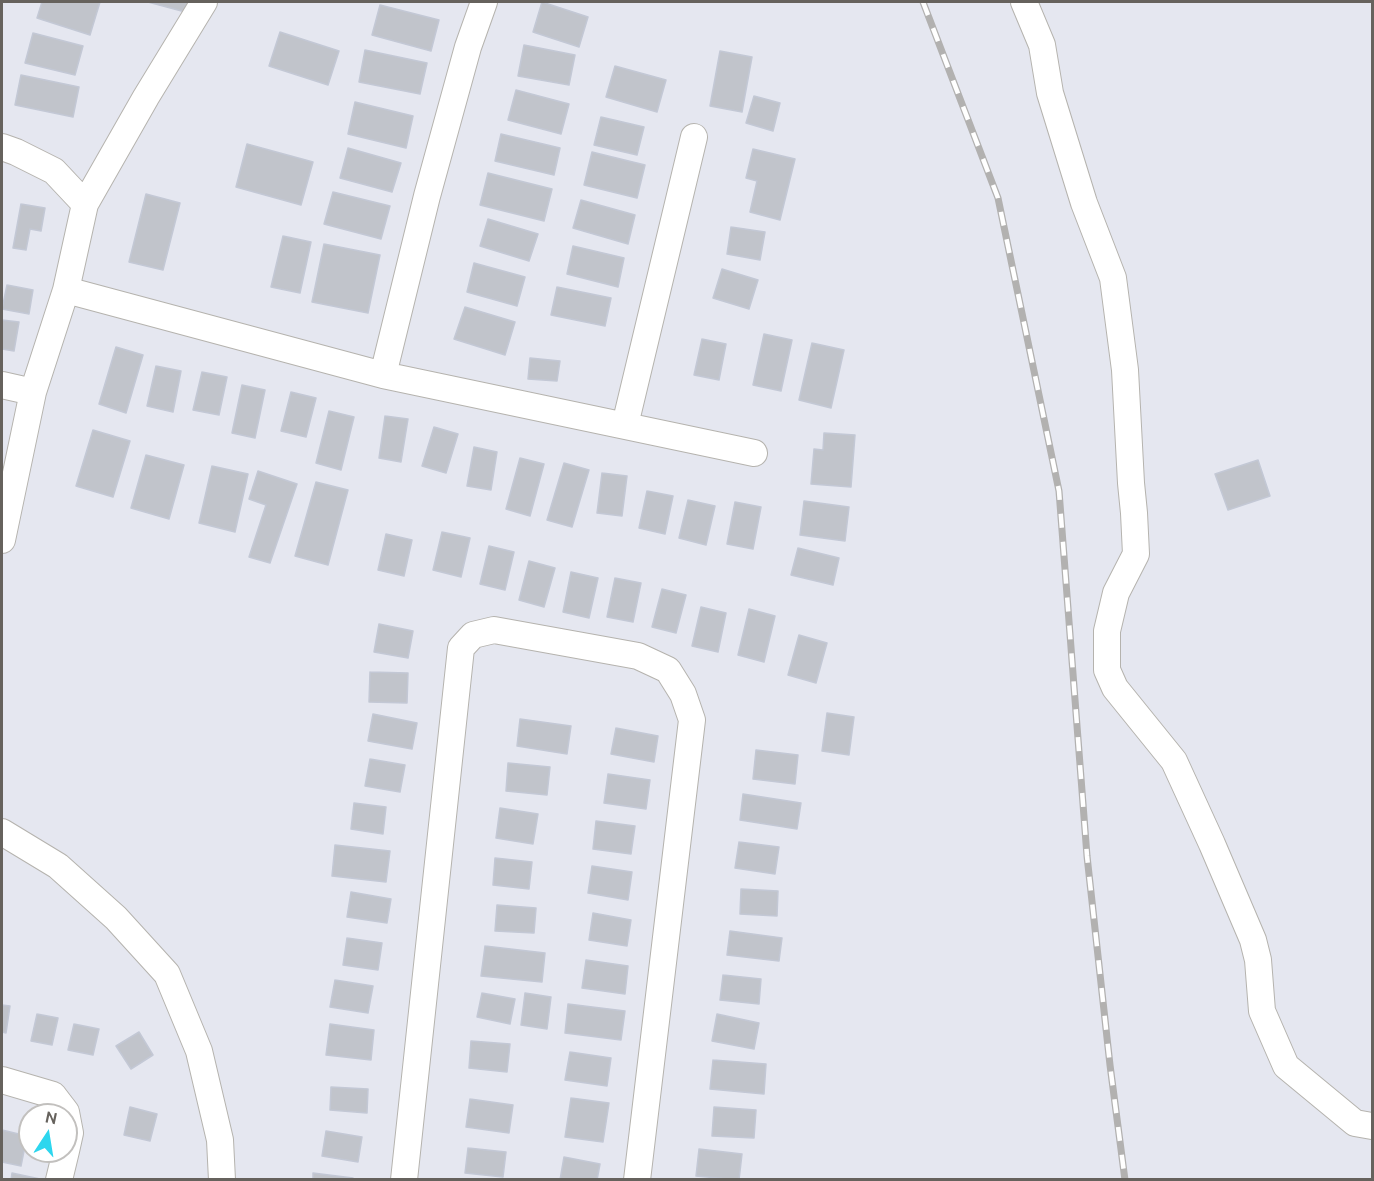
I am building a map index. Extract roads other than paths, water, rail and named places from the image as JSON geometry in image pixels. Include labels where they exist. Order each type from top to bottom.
[{"type":"street","points":[[2,540],[33,392],[66,290],[85,204],[204,2]]},
{"type":"street","points":[[383,375],[427,196],[468,48],[484,2]]},
{"type":"street","points":[[1024,2],[1042,45],[1050,93],[1084,203],[1113,278],[1125,370],[1136,554],[1116,593],[1107,631],[1107,670],[1115,688],[1174,761],[1212,844],[1253,940],[1258,960],[1262,1011],[1286,1066],[1354,1123],[1372,1126]]},
{"type":"street","points":[[626,425],[694,137]]},
{"type":"street","points":[[2,147],[54,171],[85,204]]},
{"type":"street","points":[[66,290],[383,375],[754,453]]},
{"type":"street","points":[[2,385],[33,392]]},
{"type":"street","points":[[404,1179],[461,648],[474,635],[494,630],[638,656],[668,670],[683,694],[692,720],[637,1179]]},
{"type":"street","points":[[2,832],[57,866],[116,918],[167,974],[199,1051],[220,1140],[222,1179]]},
{"type":"street","points":[[2,1080],[53,1095],[59,1103]]},
{"type":"street","points":[[59,1179],[63,1163]]},
{"type":"railway","points":[[923,2],[998,198],[1059,491],[1087,856],[1125,1180]]}]
